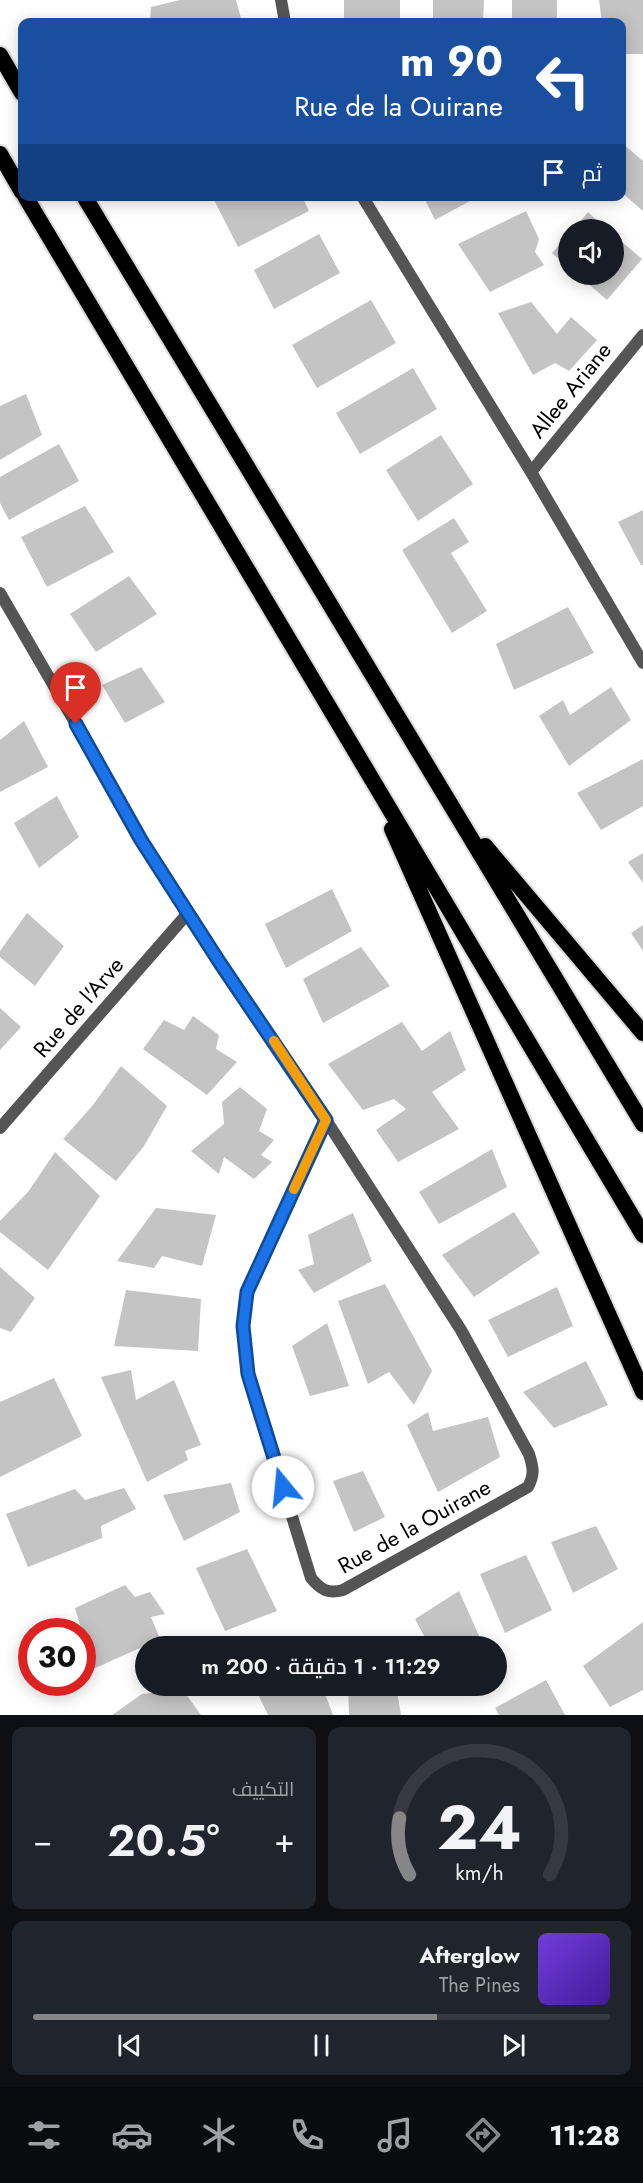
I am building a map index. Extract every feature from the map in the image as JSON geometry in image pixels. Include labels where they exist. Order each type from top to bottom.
[{"type":"highway","points":[[0,55],[18,86]]},
{"type":"highway","points":[[0,154],[18,185]]},
{"type":"highway","points":[[28,201],[643,1235]]},
{"type":"highway","points":[[87,201],[225,435],[452,806],[643,1125]]},
{"type":"highway","points":[[357,752],[643,1392]]},
{"type":"highway","points":[[452,806],[643,1033]]},
{"type":"street","points":[[281,0],[284,18]]},
{"type":"street","points":[[365,201],[531,472],[643,663]]},
{"type":"street","name":"Allee Ariane","points":[[531,472],[643,335]]},
{"type":"street","name":"Rue de la Ouirane","points":[[0,593],[141,840],[326,1120],[461,1330],[529,1454],[534,1468],[528,1487],[343,1590],[333,1592],[326,1592],[311,1578],[248,1374],[243,1326],[247,1292],[326,1120]]},
{"type":"street","name":"Rue de l'Arve","points":[[0,1128],[188,913]]},
{"type":"building","points":[[180,0],[236,0],[241,18],[150,18],[151,7]]},
{"type":"building","points":[[344,0],[400,0],[400,18],[344,18]]},
{"type":"building","points":[[433,0],[484,0],[483,18],[433,18]]},
{"type":"building","points":[[512,0],[557,0],[557,18],[512,18]]},
{"type":"building","points":[[599,0],[643,0],[643,54],[626,54],[626,18],[601,18]]},
{"type":"building","points":[[626,146],[643,161],[643,211],[626,196]]},
{"type":"building","points":[[215,201],[304,201],[309,211],[238,247]]},
{"type":"building","points":[[426,201],[470,201],[435,220]]},
{"type":"building","points":[[526,211],[539,239],[535,252],[544,265],[490,292],[458,244]]},
{"type":"building","points":[[588,212],[595,219],[582,219]]},
{"type":"building","points":[[319,234],[340,273],[274,309],[254,270]]},
{"type":"building","points":[[624,244],[642,259],[624,280]]},
{"type":"building","points":[[558,246],[558,258],[552,253]]},
{"type":"building","points":[[590,285],[620,285],[607,300]]},
{"type":"building","points":[[371,300],[396,343],[317,388],[292,345]]},
{"type":"building","points":[[531,302],[557,334],[571,317],[597,340],[569,371],[555,363],[533,375],[498,313]]},
{"type":"building","points":[[413,368],[437,409],[360,454],[336,413]]},
{"type":"building","points":[[26,394],[42,435],[0,460],[0,406]]},
{"type":"building","points":[[441,435],[473,484],[418,521],[386,470]]},
{"type":"building","points":[[59,444],[79,481],[9,520],[0,503],[0,477]]},
{"type":"building","points":[[85,506],[114,552],[47,587],[21,537]]},
{"type":"building","points":[[643,510],[643,565],[641,565],[618,522]]},
{"type":"building","points":[[454,518],[469,542],[451,553],[487,611],[452,633],[402,550]]},
{"type":"building","points":[[129,576],[157,614],[96,652],[70,614]]},
{"type":"building","points":[[568,607],[594,653],[514,690],[496,644]]},
{"type":"building","points":[[141,667],[165,702],[125,723],[102,685]]},
{"type":"building","points":[[611,687],[631,720],[569,766],[539,716],[563,700],[570,715]]},
{"type":"building","points":[[24,721],[48,767],[0,792],[0,740]]},
{"type":"building","points":[[643,759],[643,806],[601,830],[577,793]]},
{"type":"building","points":[[57,796],[79,837],[39,868],[14,823]]},
{"type":"building","points":[[643,853],[643,883],[628,862]]},
{"type":"building","points":[[332,889],[352,931],[286,968],[265,924]]},
{"type":"building","points":[[27,913],[64,946],[35,986],[0,957],[0,951]]},
{"type":"building","points":[[643,925],[643,951],[631,933]]},
{"type":"building","points":[[361,947],[390,986],[323,1023],[303,979]]},
{"type":"building","points":[[0,1008],[21,1027],[0,1050]]},
{"type":"building","points":[[193,1016],[219,1035],[216,1049],[237,1062],[207,1095],[143,1049],[164,1020],[184,1030]]},
{"type":"building","points":[[402,1022],[422,1051],[450,1031],[466,1070],[432,1092],[459,1129],[398,1162],[376,1130],[406,1109],[394,1099],[363,1110],[328,1064]]},
{"type":"building","points":[[121,1066],[167,1106],[144,1146],[116,1181],[63,1139],[93,1105]]},
{"type":"building","points":[[240,1087],[267,1109],[259,1131],[274,1140],[261,1155],[272,1162],[254,1179],[224,1157],[219,1174],[191,1151],[224,1124],[222,1102]]},
{"type":"building","points":[[492,1149],[507,1187],[439,1224],[419,1192]]},
{"type":"building","points":[[55,1152],[100,1196],[48,1270],[0,1232],[0,1221],[28,1192]]},
{"type":"building","points":[[156,1208],[216,1215],[202,1266],[162,1256],[154,1268],[117,1261]]},
{"type":"building","points":[[514,1212],[540,1253],[474,1297],[442,1255]]},
{"type":"building","points":[[353,1213],[372,1261],[314,1293],[298,1270],[314,1264],[308,1235]]},
{"type":"building","points":[[0,1267],[35,1298],[11,1332],[0,1328]]},
{"type":"building","points":[[385,1284],[432,1371],[414,1405],[389,1372],[368,1384],[338,1301]]},
{"type":"building","points":[[557,1287],[573,1326],[508,1357],[488,1320]]},
{"type":"building","points":[[126,1290],[201,1299],[198,1351],[114,1346]]},
{"type":"building","points":[[327,1323],[349,1386],[310,1396],[292,1346]]},
{"type":"building","points":[[586,1361],[608,1405],[554,1428],[523,1392]]},
{"type":"building","points":[[131,1370],[136,1400],[174,1380],[201,1445],[185,1451],[188,1460],[147,1482],[101,1377]]},
{"type":"building","points":[[54,1378],[82,1436],[0,1477],[0,1402]]},
{"type":"building","points":[[428,1412],[433,1431],[488,1417],[500,1457],[438,1492],[407,1425]]},
{"type":"building","points":[[363,1471],[385,1517],[354,1532],[333,1481]]},
{"type":"building","points":[[231,1483],[240,1512],[184,1541],[163,1495]]},
{"type":"building","points":[[124,1488],[136,1509],[101,1526],[102,1538],[28,1567],[6,1514],[75,1489],[85,1500]]},
{"type":"building","points":[[596,1526],[618,1569],[573,1593],[551,1542]]},
{"type":"building","points":[[247,1549],[277,1611],[225,1631],[196,1568]]},
{"type":"building","points":[[526,1555],[552,1610],[505,1633],[480,1574]]},
{"type":"building","points":[[125,1585],[135,1597],[150,1592],[165,1614],[151,1617],[159,1636],[135,1636],[135,1650],[96,1668],[96,1618],[78,1618],[75,1608]]},
{"type":"building","points":[[459,1591],[479,1636],[424,1636],[415,1619]]},
{"type":"building","points":[[643,1622],[643,1690],[610,1707],[583,1666]]},
{"type":"building","points":[[546,1680],[565,1715],[499,1715],[495,1708]]},
{"type":"building","points":[[139,1696],[187,1696],[201,1715],[112,1715]]},
{"type":"building","points":[[259,1696],[326,1696],[333,1715],[268,1715]]},
{"type":"building","points":[[348,1696],[398,1696],[401,1715],[349,1715]]},
{"type":"slow traffic","points":[[274,1041],[326,1120],[294,1189]]},
{"type":"route","points":[[76,724],[141,840],[220,963],[326,1120],[247,1292],[243,1326],[248,1374],[283,1487]]}]
